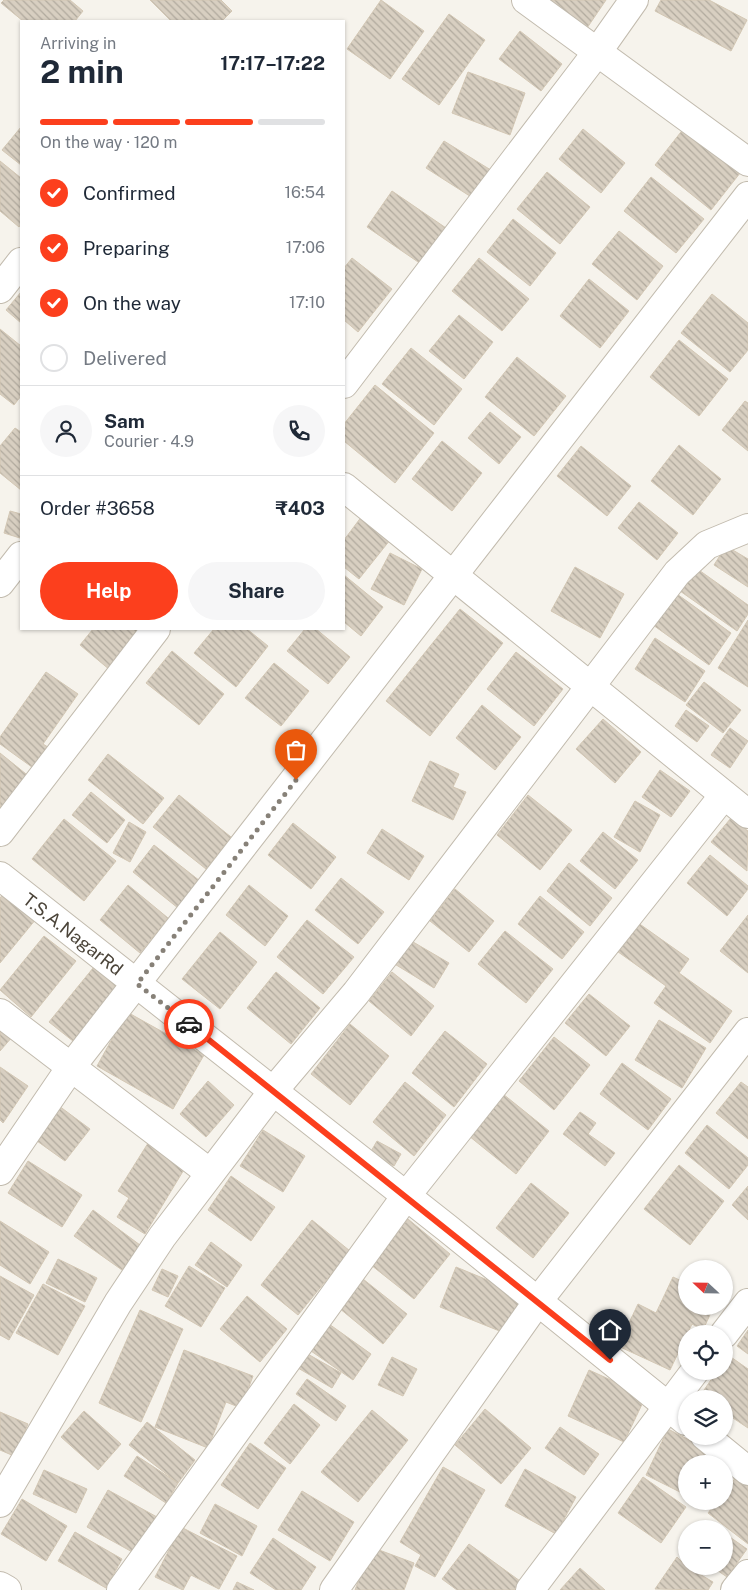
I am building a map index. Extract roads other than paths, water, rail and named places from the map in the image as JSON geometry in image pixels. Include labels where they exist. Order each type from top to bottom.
[{"type":"street","points":[[526,0],[748,162]]},
{"type":"street","points":[[345,383],[598,51],[634,0]]},
{"type":"street","points":[[0,1171],[71,1067],[455,576],[748,196]]},
{"type":"street","points":[[0,289],[20,263]]},
{"type":"street","points":[[345,488],[748,814]]},
{"type":"street","points":[[0,1503],[118,1303],[162,1237],[210,1173],[274,1090],[356,993],[677,573],[707,545],[748,528]]},
{"type":"street","points":[[0,583],[20,557]]},
{"type":"street","points":[[0,832],[155,630]]},
{"type":"street","points":[[121,1590],[406,1196],[724,795]]},
{"type":"street","name":"T.S.A.NagarRd","points":[[0,876],[274,1090],[677,1414]]},
{"type":"street","points":[[0,1014],[210,1173]]},
{"type":"street","points":[[334,1590],[538,1301],[748,1032]]},
{"type":"street","points":[[731,1325],[748,1303]]},
{"type":"street","points":[[530,1590],[677,1414],[691,1380]]},
{"type":"street","points":[[715,1445],[748,1471]]},
{"type":"street","points":[[735,1590],[748,1574]]},
{"type":"street","points":[[0,1586],[7,1590]]}]
